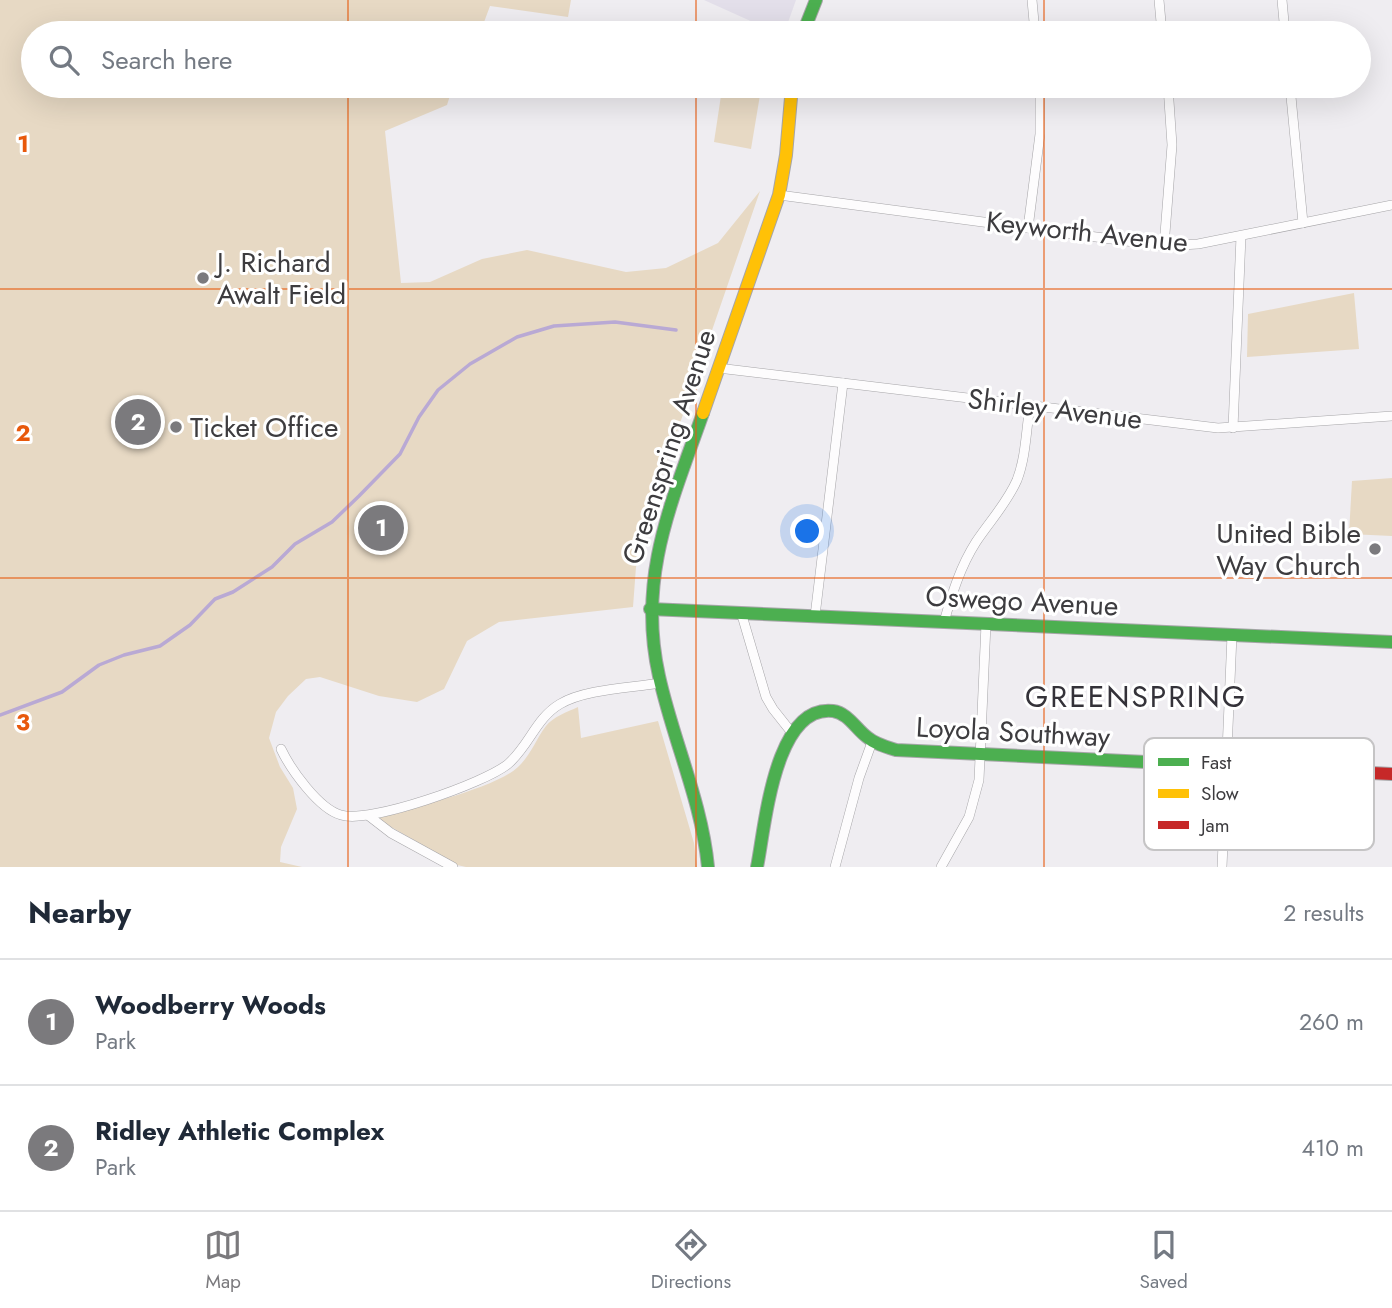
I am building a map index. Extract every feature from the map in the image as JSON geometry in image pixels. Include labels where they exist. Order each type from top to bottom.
[{"type":"street","points":[[808,21],[816,0]]},
{"type":"street","points":[[1032,0],[1034,21]]},
{"type":"street","points":[[1159,0],[1161,21]]},
{"type":"street","points":[[1282,0],[1284,21]]},
{"type":"street","name":"Greenspring Avenue","points":[[708,867],[703,828],[654,659],[651,583],[659,541],[779,195],[791,98]]},
{"type":"street","points":[[1028,228],[1040,134],[1040,98]]},
{"type":"street","points":[[1164,246],[1172,145],[1169,98]]},
{"type":"street","points":[[1291,98],[1303,223]]},
{"type":"street","name":"Keyworth Avenue","points":[[779,195],[1164,246],[1198,244],[1392,205]]},
{"type":"street","points":[[1233,428],[1241,236]]},
{"type":"street","name":"Shirley Avenue","points":[[718,368],[1233,428],[1392,416]]},
{"type":"street","points":[[815,615],[843,383]]},
{"type":"street","points":[[944,622],[967,557],[1017,480],[1030,406]]},
{"type":"street","name":"Oswego Avenue","points":[[650,608],[1392,642]]},
{"type":"street","points":[[741,612],[766,697],[792,733]]},
{"type":"street","points":[[941,867],[960,835],[973,804],[979,780],[986,624]]},
{"type":"street","points":[[1228,738],[1232,635]]},
{"type":"street","points":[[281,749],[301,779],[331,810],[352,817],[369,816],[426,799],[496,772],[514,758],[541,720],[562,703],[588,694],[660,683]]},
{"type":"street","points":[[757,867],[768,804],[792,733],[810,714],[831,710],[847,717],[872,742],[856,788],[835,867]]},
{"type":"street","name":"Loyola Southway","points":[[872,742],[896,750],[1144,762]]},
{"type":"street","name":"Loyola Southway","points":[[1374,773],[1392,774]]},
{"type":"street","points":[[369,816],[391,833],[453,867]]},
{"type":"shaded area","points":[[0,0],[571,0],[568,17],[490,6],[484,21],[21,21],[21,98],[449,98],[447,105],[385,131],[401,283],[430,282],[482,259],[527,250],[626,272],[666,268],[718,243],[760,191],[648,516],[636,567],[633,607],[499,622],[467,641],[444,689],[417,702],[379,696],[320,677],[306,679],[276,712],[269,738],[280,767],[293,788],[297,809],[281,847],[280,862],[302,867],[0,867]]},
{"type":"shaded area","points":[[704,0],[796,0],[788,21],[751,21]]},
{"type":"shaded area","points":[[721,98],[760,98],[751,149],[714,142]]},
{"type":"shaded area","points":[[1354,293],[1359,349],[1247,357],[1248,314]]},
{"type":"shaded area","points":[[1392,478],[1392,536],[1349,534],[1352,481]]},
{"type":"shaded area","points":[[578,707],[581,738],[658,721],[694,843],[697,867],[466,867],[457,865],[379,820],[381,817],[474,789],[507,775],[523,762],[549,723]]},
{"type":"waterway","points":[[0,715],[62,692],[99,665],[124,655],[160,646],[190,625],[215,599],[233,592],[272,567],[295,544],[332,522],[400,454],[419,417],[438,390],[470,364],[517,337],[554,326],[615,322],[676,330]]},
{"type":"traffic: fast","points":[[808,21],[816,0]]},
{"type":"traffic: fast","points":[[703,413],[669,510],[655,574],[652,606],[653,640],[659,676],[694,795],[708,867]]},
{"type":"traffic: fast","points":[[650,609],[1392,642]]},
{"type":"traffic: fast","points":[[757,867],[769,799],[785,747],[797,727],[813,714],[838,712],[870,739],[896,750],[1144,762]]},
{"type":"traffic: slow","points":[[703,413],[779,195],[791,98]]},
{"type":"traffic: jam","points":[[1374,773],[1392,774]]},
{"type":"place","name":"J. Richard Awalt Field","points":[[203,278]]},
{"type":"place","name":"Ridley Athletic Complex","points":[[138,422]]},
{"type":"place","name":"Ticket Office","points":[[176,427]]},
{"type":"place","name":"Woodberry Woods","points":[[381,528]]},
{"type":"place","name":"United Bible Way Church","points":[[1375,549]]},
{"type":"district","name":"GREENSPRING","points":[[1136,696]]}]
